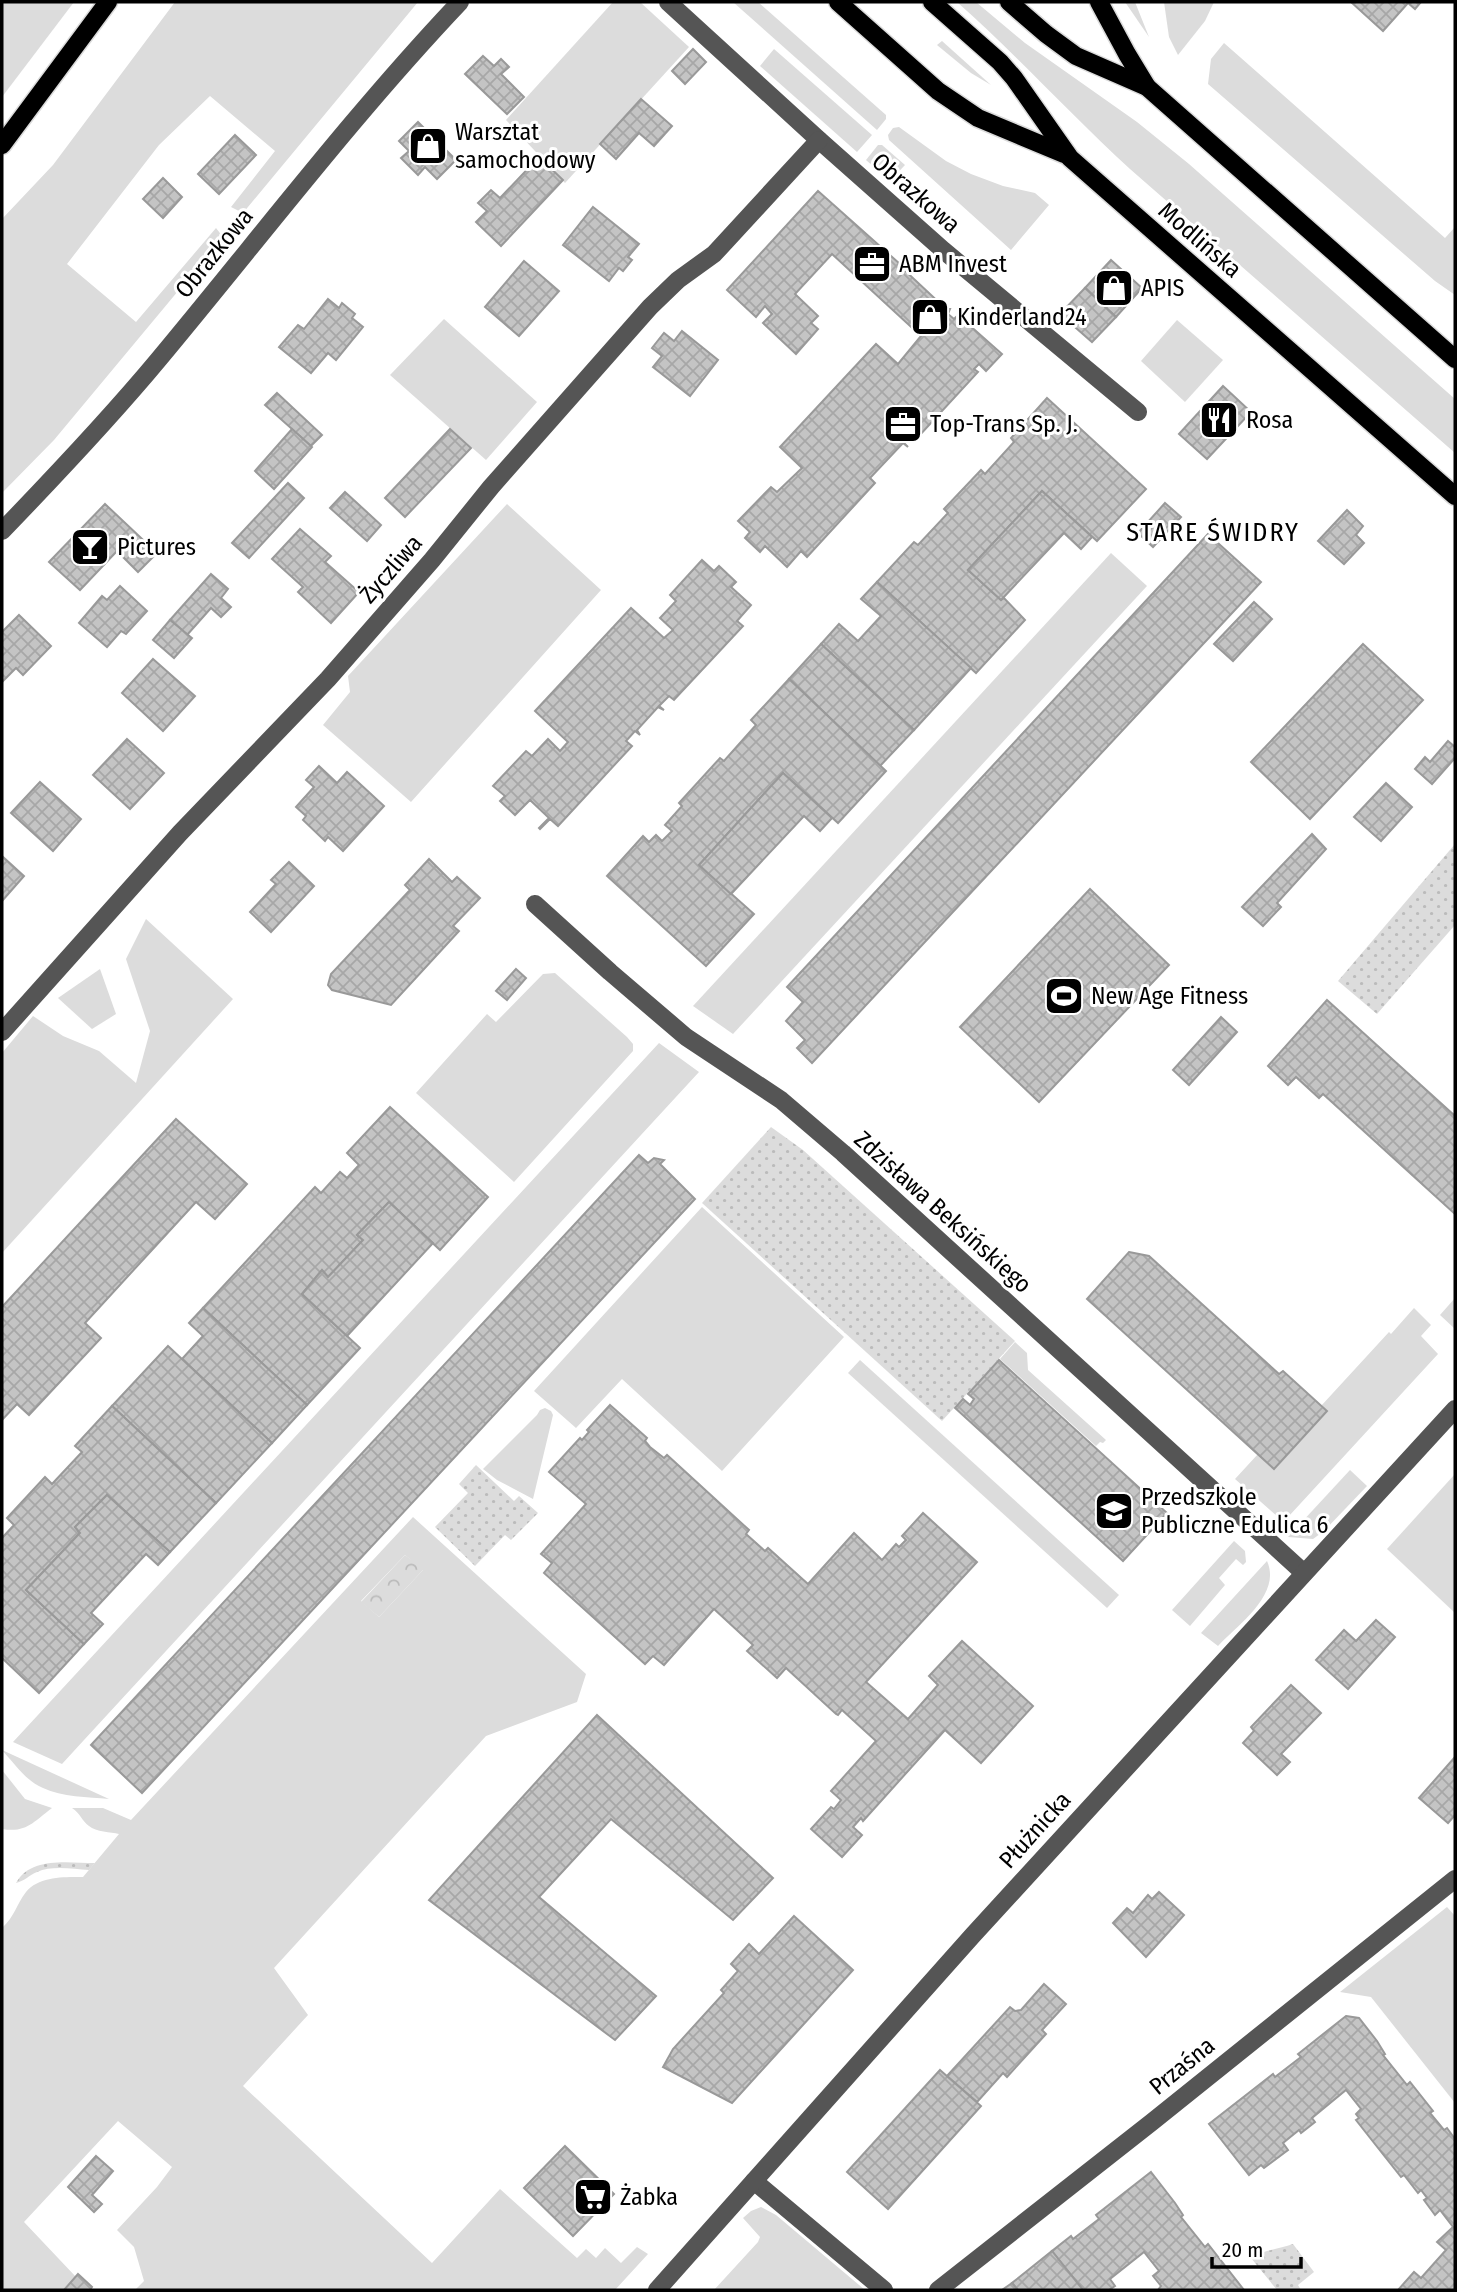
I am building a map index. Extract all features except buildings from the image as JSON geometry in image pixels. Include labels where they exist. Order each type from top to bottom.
[{"type":"main road","points":[[2,145],[108,2]]},
{"type":"main road","points":[[838,2],[938,91],[978,118],[1048,146],[1070,158]]},
{"type":"main road","name":"Modlińska","points":[[932,2],[1000,62],[1070,158],[1455,496]]},
{"type":"main road","points":[[1009,2],[1076,56],[1147,87]]},
{"type":"main road","points":[[1100,2],[1126,54],[1147,87],[1455,359]]},
{"type":"street","name":"Obrazkowa","points":[[2,531],[68,463],[158,361],[303,184],[460,2]]},
{"type":"street","name":"Obrazkowa","points":[[668,2],[943,250],[1138,412]]},
{"type":"street","name":"Życzliwa","points":[[2,1032],[180,833],[328,679],[650,307],[678,280],[714,254],[819,140]]},
{"type":"street","name":"Zdzisława Beksińskiego","points":[[535,904],[686,1037],[781,1100],[843,1153],[1304,1573]]},
{"type":"street","name":"Płużnicka","points":[[657,2290],[973,1935],[1455,1409]]},
{"type":"street","name":"Przaśna","points":[[938,2290],[1455,1879]]},
{"type":"street","points":[[754,2182],[884,2290]]},
{"type":"green space","points":[[2,2],[74,2],[2,97]]},
{"type":"green space","points":[[175,2],[418,2],[243,213],[231,207],[275,151],[210,96],[159,145],[67,264],[136,322],[216,228],[223,237],[54,440],[2,493],[2,219],[53,165]]},
{"type":"green space","points":[[613,2],[640,2],[689,47],[565,183],[506,120]]},
{"type":"green space","points":[[733,2],[758,2],[886,115],[877,130]]},
{"type":"green space","points":[[957,2],[976,2],[1025,43],[1137,122],[1189,164],[1455,399],[1455,453],[1130,169]]},
{"type":"green space","points":[[1125,2],[1135,2],[1149,37]]},
{"type":"green space","points":[[1164,2],[1214,2],[1205,21],[1178,55],[1169,37]]},
{"type":"green space","points":[[942,41],[991,85],[971,73],[937,45]]},
{"type":"green space","points":[[1224,43],[1445,238],[1455,227],[1455,295],[1435,281],[1208,84],[1211,59]]},
{"type":"green space","points":[[774,49],[872,135],[857,152],[760,66]]},
{"type":"green space","points":[[899,127],[946,161],[971,174],[1003,186],[1035,193],[1049,205],[1011,250],[889,140],[888,135],[893,128]]},
{"type":"green space","points":[[878,145],[882,145],[905,165],[890,181],[866,160]]},
{"type":"green space","points":[[444,319],[537,402],[486,460],[390,375]]},
{"type":"green space","points":[[1177,320],[1223,360],[1185,402],[1141,361]]},
{"type":"green space","points":[[507,504],[601,590],[411,802],[323,725],[350,692],[348,676]]},
{"type":"green space","points":[[1111,553],[1147,586],[733,1034],[693,1006]]},
{"type":"green space","points":[[1455,844],[1455,925],[1377,1014],[1338,981]]},
{"type":"green space","points":[[146,919],[233,999],[2,1253],[2,1053],[33,1016],[63,1036],[99,1051],[136,1083],[150,1031],[126,959]]},
{"type":"green space","points":[[100,969],[116,1014],[92,1029],[58,998]]},
{"type":"green space","points":[[555,973],[627,1037],[633,1044],[633,1051],[514,1182],[416,1093],[487,1014],[496,1022],[543,974]]},
{"type":"green space","points":[[659,1043],[699,1072],[62,1764],[13,1742]]},
{"type":"green space","points":[[771,1127],[803,1150],[1015,1341],[942,1421],[702,1203]]},
{"type":"green space","points":[[702,1207],[844,1337],[722,1471],[622,1379],[576,1428],[534,1391]]},
{"type":"green space","points":[[1455,1298],[1455,1329],[1440,1315]]},
{"type":"green space","points":[[1414,1308],[1431,1325],[1421,1336],[1438,1354],[1289,1516],[1278,1517],[1235,1479],[1258,1454],[1275,1469],[1326,1411],[1321,1406]]},
{"type":"green space","points":[[1015,1342],[1027,1353],[1028,1370],[1106,1440],[1103,1443],[1100,1442],[1096,1446],[1000,1359]]},
{"type":"green space","points":[[860,1360],[1119,1595],[1107,1608],[848,1373]]},
{"type":"green space","points":[[545,1408],[553,1415],[533,1499],[497,1480],[483,1469]]},
{"type":"green space","points":[[476,1465],[514,1501],[519,1496],[538,1513],[511,1540],[505,1535],[475,1566],[435,1527],[468,1493],[459,1484]]},
{"type":"green space","points":[[1350,1470],[1367,1486],[1313,1539],[1288,1537]]},
{"type":"green space","points":[[1455,1474],[1455,1613],[1387,1549]]},
{"type":"green space","points":[[413,1517],[586,1674],[577,1702],[486,1736],[274,1968],[308,2015],[243,2086],[432,2263],[500,2189],[577,2258],[586,2249],[596,2258],[605,2248],[621,2263],[637,2247],[648,2254],[615,2290],[135,2290],[144,2281],[134,2247],[117,2230],[172,2167],[118,2121],[24,2222],[76,2277],[64,2290],[2,2290],[2,1928],[31,1887],[45,1880],[83,1877],[119,1834],[92,1828],[72,1808],[103,1808],[131,1820]],"holes":[[[405,1555],[423,1570],[379,1617],[361,1601]]]},
{"type":"green space","points":[[1234,1541],[1245,1551],[1246,1562],[1243,1565],[1236,1559],[1219,1578],[1225,1585],[1190,1626],[1172,1610]]},
{"type":"green space","points":[[405,1555],[424,1569],[379,1617],[361,1602]]},
{"type":"green space","points":[[1267,1561],[1270,1573],[1263,1597],[1246,1619],[1218,1646],[1201,1633]]},
{"type":"green space","points":[[2,1750],[109,1799],[67,1795],[43,1788],[26,1776]]},
{"type":"green space","points":[[2,1770],[25,1799],[52,1808],[24,1828],[2,1829]]},
{"type":"green space","points":[[62,1862],[95,1863],[89,1870],[43,1870],[16,1883],[31,1868],[40,1865]]},
{"type":"green space","points":[[1447,1907],[1455,1916],[1455,2103],[1371,1997],[1340,1992]]},
{"type":"green space","points":[[761,2207],[776,2215],[865,2290],[714,2290],[758,2242],[760,2237],[743,2218]]},
{"type":"green space","points":[[1293,2244],[1314,2272],[1298,2285],[1301,2290],[1277,2290],[1251,2258]]},
{"type":"place","name":"Warsztat samochodowy","points":[[428,146]]},
{"type":"place","name":"ABM Invest","points":[[872,264]]},
{"type":"place","name":"APIS","points":[[1114,288]]},
{"type":"place","name":"Kinderland24","points":[[930,317]]},
{"type":"place","name":"Rosa","points":[[1219,420]]},
{"type":"place","name":"Top-Trans Sp. J.","points":[[903,424]]},
{"type":"place","name":"Pictures","points":[[90,547]]},
{"type":"place","name":"New Age Fitness","points":[[1064,996]]},
{"type":"place","name":"Przedszkole Publiczne Edulica 6","points":[[1114,1511]]},
{"type":"place","name":"Żabka","points":[[593,2197]]},
{"type":"district","name":"STARE ŚWIDRY","points":[[1213,532]]}]
